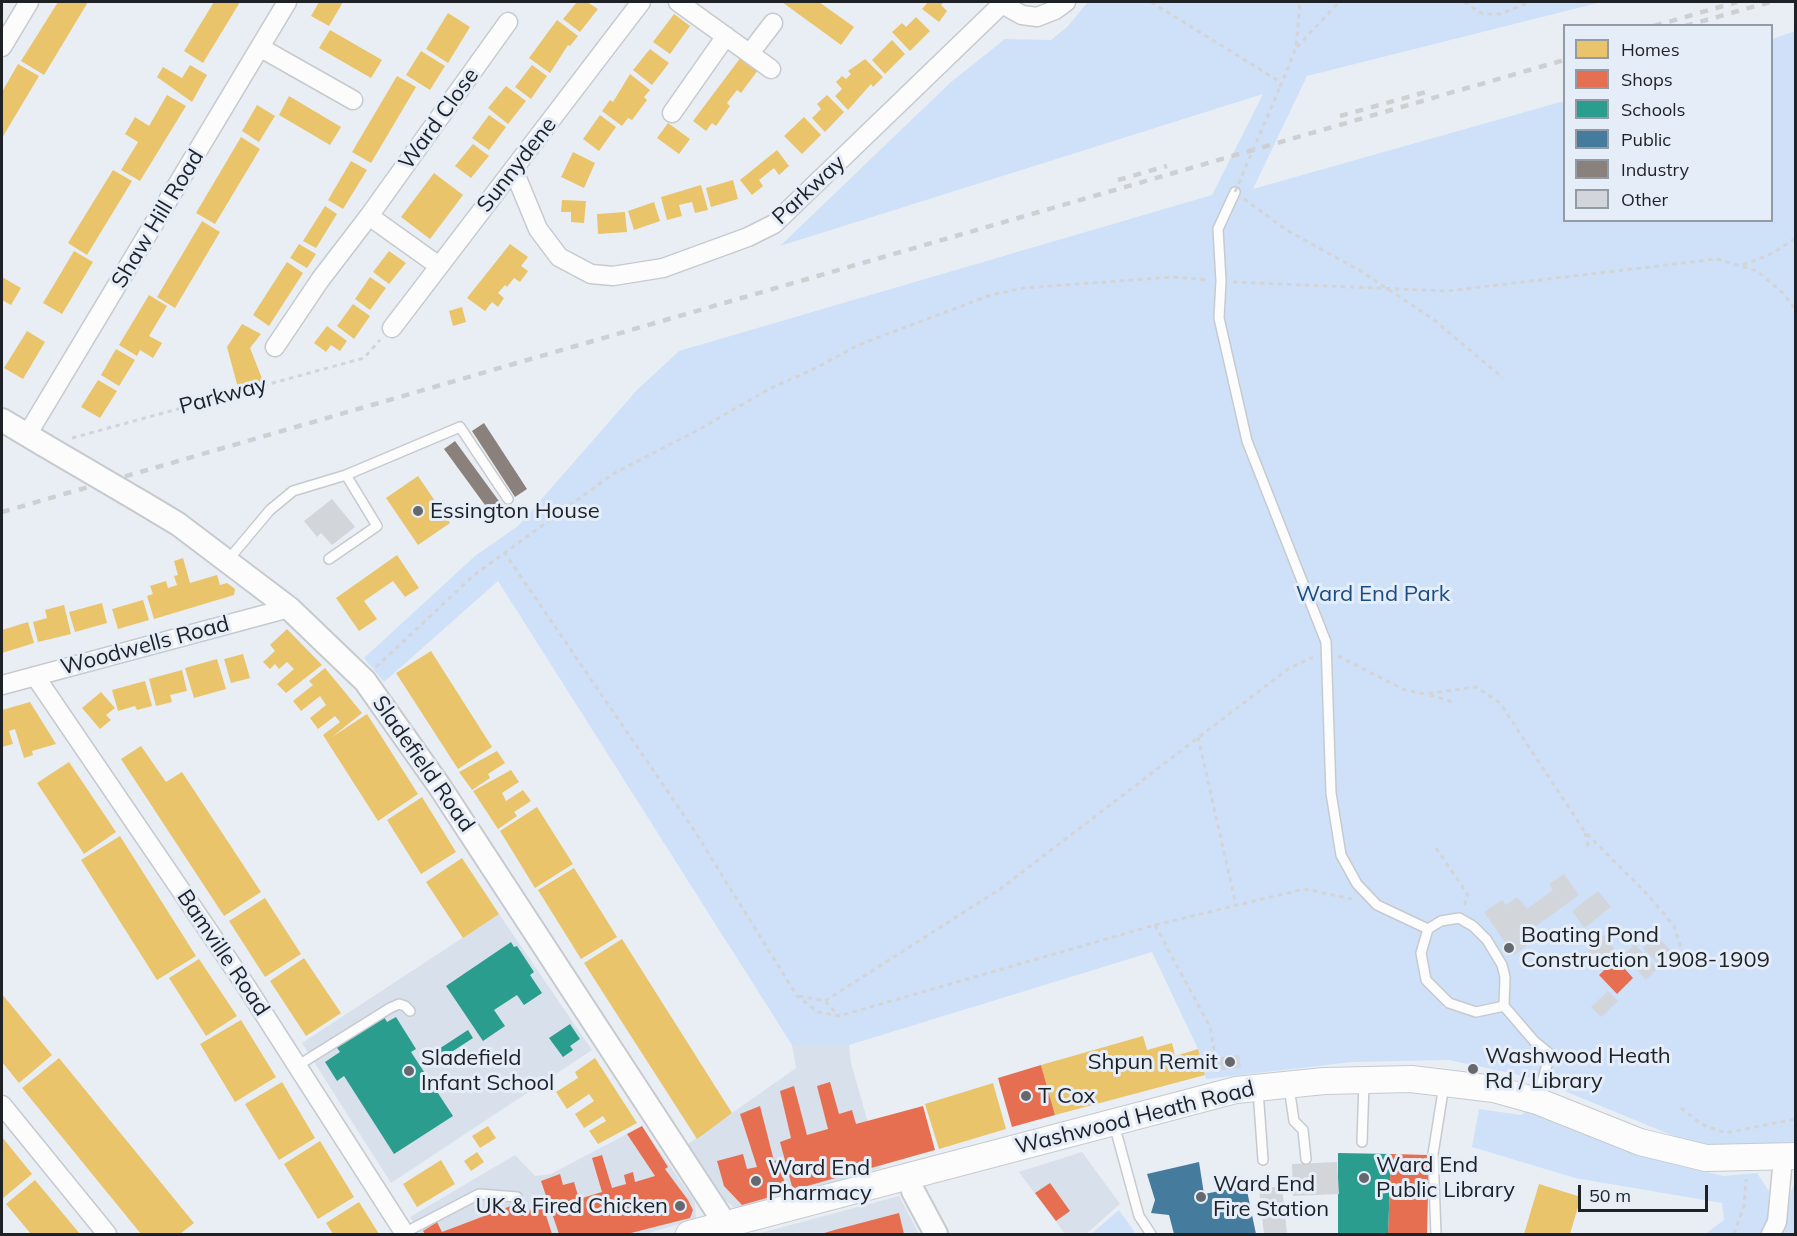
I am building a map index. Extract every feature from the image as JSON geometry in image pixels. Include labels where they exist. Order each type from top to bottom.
[{"type":"main road","name":"Washwood Heath Road","points":[[689,1234],[909,1184],[1113,1122],[1221,1094],[1289,1084],[1411,1079],[1494,1089],[1537,1101],[1640,1142],[1706,1158],[1789,1157]]},
{"type":"street","points":[[2,47],[29,2]]},
{"type":"street","name":"Shaw Hill Road","points":[[35,440],[287,2]]},
{"type":"street","name":"Sunnydene","points":[[392,328],[641,2]]},
{"type":"street","points":[[678,2],[771,69]]},
{"type":"street","name":"Parkway","points":[[514,171],[538,229],[559,257],[591,274],[613,276],[663,268],[774,225],[1000,3],[1022,15],[1037,17],[1055,10],[1066,2]]},
{"type":"street","name":"Ward Close","points":[[275,347],[320,280],[369,216],[508,22]]},
{"type":"street","points":[[750,53],[773,23]]},
{"type":"street","points":[[672,113],[726,36]]},
{"type":"street","points":[[261,48],[353,100]]},
{"type":"street","points":[[369,216],[439,266]]},
{"type":"street","name":"Sladefield Road","points":[[2,420],[178,524],[289,608],[365,681],[459,816],[726,1225]]},
{"type":"street","name":"Woodwells Road","points":[[2,685],[289,608]]},
{"type":"street","name":"Bamville Road","points":[[35,676],[297,1066],[405,1234]]},
{"type":"street","points":[[2,1105],[107,1234]]},
{"type":"street","points":[[1771,1234],[1777,1222],[1789,1157]]},
{"type":"street","points":[[909,1184],[936,1234]]},
{"type":"lane","points":[[1234,192],[1218,229],[1221,281],[1220,318],[1247,441],[1326,642],[1331,793],[1341,855],[1357,884],[1377,905],[1428,929]]},
{"type":"lane","points":[[228,560],[270,510],[292,491],[346,475],[460,427],[508,499]]},
{"type":"lane","points":[[329,559],[376,526],[346,475]]},
{"type":"lane","points":[[1504,1006],[1476,1012],[1449,1004],[1426,980],[1421,953],[1428,929],[1441,921],[1459,918],[1473,926],[1487,940],[1502,965],[1505,977],[1504,1006],[1534,1041],[1550,1054],[1537,1101]]},
{"type":"lane","points":[[297,1066],[390,1008],[399,1004],[405,1005],[410,1011]]},
{"type":"lane","points":[[1362,1142],[1364,1080]]},
{"type":"lane","points":[[1436,1234],[1433,1154],[1444,1083]]},
{"type":"lane","points":[[1289,1084],[1294,1121],[1303,1130],[1306,1159]]},
{"type":"lane","points":[[1258,1087],[1263,1160]]},
{"type":"lane","points":[[1113,1122],[1139,1216],[1151,1234]]},
{"type":"lane","points":[[405,1234],[479,1194],[516,1197]]},
{"type":"path","points":[[1151,2],[1281,85]]},
{"type":"path","points":[[1300,2],[1296,48],[1234,192],[1288,231],[1359,270],[1382,288],[1433,319],[1503,378]]},
{"type":"path","points":[[1296,48],[1339,2]]},
{"type":"path","points":[[1464,2],[1483,14],[1501,14],[1528,2]]},
{"type":"path","points":[[1743,265],[1773,253],[1796,238]]},
{"type":"path","points":[[365,681],[380,661],[504,552],[613,474],[698,430],[769,389],[884,335],[991,295],[1024,288],[1173,277],[1447,291],[1717,259],[1743,265],[1756,271],[1783,293],[1796,310]]},
{"type":"path","name":"Parkway","points":[[35,440],[364,358],[392,328]]},
{"type":"path","points":[[504,552],[694,830],[797,996],[818,1012],[839,1016],[1155,925],[1304,889],[1377,905]]},
{"type":"path","points":[[825,1001],[1000,889],[1288,669],[1326,651],[1405,690],[1445,697],[1453,702]]},
{"type":"path","points":[[1425,694],[1476,687],[1500,703],[1585,832],[1648,895],[1674,926],[1685,960]]},
{"type":"path","points":[[1198,737],[1236,905]]},
{"type":"path","points":[[1585,832],[1589,849]]},
{"type":"path","points":[[1436,848],[1468,895],[1459,918]]},
{"type":"path","points":[[1155,925],[1210,1028],[1221,1094]]},
{"type":"path","points":[[797,996],[825,1001],[839,1016]]},
{"type":"path","points":[[1681,1108],[1701,1124],[1725,1132],[1796,1119]]},
{"type":"path","points":[[1734,1234],[1744,1205],[1747,1158]]},
{"type":"shaded area","name":"Sladefield Infant School","points":[[499,914],[592,1050],[391,1183],[302,1043]]},
{"type":"shaded area","points":[[792,1045],[849,1045],[851,1063],[881,1168],[737,1210],[726,1201],[688,1144],[796,1068]]},
{"type":"shaded area","points":[[642,1126],[695,1202],[696,1219],[645,1234],[421,1234],[410,1217],[515,1155],[535,1176],[551,1174]]},
{"type":"shaded area","points":[[1082,1152],[1120,1204],[1086,1234],[1065,1234],[1019,1172]]},
{"type":"shaded area","points":[[899,1196],[919,1234],[757,1234]]},
{"type":"green space","name":"Ward End Park","points":[[1088,2],[1602,2],[1307,76],[1253,189],[1563,101],[1563,222],[1773,222],[1773,39],[1795,31],[1795,1145],[1705,1149],[1533,1078],[1449,1060],[1352,1062],[1206,1079],[1198,1049],[1152,952],[849,1045],[792,1045],[498,581],[384,682],[364,658],[475,556],[518,526],[637,390],[679,351],[1212,195],[1263,94],[780,246],[951,82],[1005,39],[1051,40],[1067,27]]},
{"type":"green space","points":[[1530,1108],[1655,1159],[1723,1176],[1757,1173],[1769,1191],[1768,1218],[1761,1234],[1705,1234],[1724,1220],[1722,1203],[1575,1178],[1472,1147],[1479,1109],[1521,1115]]},
{"type":"green space","points":[[1795,1183],[1795,1234],[1784,1234],[1791,1191]]},
{"type":"green space","points":[[1119,1210],[1136,1234],[1091,1234]]},
{"type":"building: Homes","points":[[58,2],[88,2],[44,75],[21,61]]},
{"type":"building: Homes","points":[[214,2],[240,2],[203,63],[184,51]]},
{"type":"building: Homes","points":[[319,2],[343,2],[329,26],[311,16]]},
{"type":"building: Homes","points":[[577,2],[587,2],[598,9],[580,32],[563,19]]},
{"type":"building: Homes","points":[[782,2],[819,2],[854,27],[841,45]]},
{"type":"building: Homes","points":[[928,2],[944,2],[941,5],[947,11],[939,22],[922,9]]},
{"type":"building: Homes","points":[[448,13],[470,27],[448,63],[426,49]]},
{"type":"building: Homes","points":[[674,14],[690,26],[670,54],[653,42]]},
{"type":"building: Homes","points":[[916,17],[930,31],[910,51],[892,32],[902,23],[906,27]]},
{"type":"building: Homes","points":[[557,20],[578,36],[570,46],[568,45],[550,73],[529,58]]},
{"type":"building: Homes","points":[[330,30],[382,60],[371,78],[319,48]]},
{"type":"building: Homes","points":[[892,40],[905,54],[885,74],[872,60]]},
{"type":"building: Homes","points":[[650,49],[669,63],[652,85],[633,70]]},
{"type":"building: Homes","points":[[421,51],[445,66],[430,90],[406,75]]},
{"type":"building: Homes","points":[[741,57],[758,70],[741,93],[737,90],[727,103],[730,106],[716,126],[712,123],[706,131],[693,121]]},
{"type":"building: Homes","points":[[865,59],[883,77],[873,87],[871,84],[848,110],[835,96],[842,89],[836,82],[842,76],[846,79],[851,74],[848,71]]},
{"type":"building: Homes","points":[[18,64],[39,76],[2,138],[2,92]]},
{"type":"building: Homes","points":[[190,65],[207,75],[192,102],[157,77],[163,67],[182,78]]},
{"type":"building: Homes","points":[[532,65],[547,76],[531,99],[515,87]]},
{"type":"building: Homes","points":[[630,74],[650,90],[644,97],[647,100],[632,120],[628,118],[622,126],[602,111],[610,100],[613,102]]},
{"type":"building: Homes","points":[[397,76],[416,87],[371,163],[352,152]]},
{"type":"building: Homes","points":[[506,86],[526,101],[508,124],[488,108]]},
{"type":"building: Homes","points":[[167,95],[186,106],[140,181],[121,170],[138,142],[125,134],[135,117],[149,126]]},
{"type":"building: Homes","points":[[827,95],[844,112],[825,132],[812,118],[821,109],[817,104]]},
{"type":"building: Homes","points":[[289,96],[341,127],[330,145],[279,115]]},
{"type":"building: Homes","points":[[257,105],[275,116],[259,142],[242,131]]},
{"type":"building: Homes","points":[[489,115],[506,127],[489,150],[472,138]]},
{"type":"building: Homes","points":[[600,115],[616,127],[599,151],[583,139]]},
{"type":"building: Homes","points":[[804,117],[821,135],[802,154],[784,136]]},
{"type":"building: Homes","points":[[668,123],[690,139],[679,154],[657,138]]},
{"type":"building: Homes","points":[[241,137],[260,149],[215,224],[196,213]]},
{"type":"building: Homes","points":[[473,144],[489,156],[471,178],[455,166]]},
{"type":"building: Homes","points":[[777,150],[789,166],[779,175],[774,168],[759,180],[763,186],[752,195],[740,180]]},
{"type":"building: Homes","points":[[573,152],[595,163],[584,188],[561,177]]},
{"type":"building: Homes","points":[[351,161],[367,170],[343,209],[328,200]]},
{"type":"building: Homes","points":[[113,170],[132,181],[87,255],[68,243]]},
{"type":"building: Homes","points":[[434,173],[463,195],[430,239],[401,217]]},
{"type":"building: Homes","points":[[733,180],[738,199],[711,207],[706,188]]},
{"type":"building: Homes","points":[[701,185],[708,210],[695,213],[692,202],[679,205],[682,216],[667,220],[661,197]]},
{"type":"building: Homes","points":[[562,200],[586,201],[584,223],[571,222],[571,212],[561,212]]},
{"type":"building: Homes","points":[[654,202],[660,221],[634,230],[628,211]]},
{"type":"building: Homes","points":[[325,206],[337,214],[316,248],[303,241]]},
{"type":"building: Homes","points":[[625,212],[627,232],[598,234],[597,214]]},
{"type":"building: Homes","points":[[202,221],[220,232],[175,308],[157,297]]},
{"type":"building: Homes","points":[[299,244],[316,254],[307,268],[290,258]]},
{"type":"building: Homes","points":[[510,244],[528,257],[521,266],[528,271],[520,282],[514,278],[498,293],[504,298],[498,307],[492,302],[485,311],[467,298]]},
{"type":"building: Homes","points":[[74,251],[93,262],[62,314],[43,303]]},
{"type":"building: Homes","points":[[389,251],[406,263],[389,284],[373,272]]},
{"type":"building: Homes","points":[[287,262],[303,273],[269,326],[253,315]]},
{"type":"building: Homes","points":[[2,277],[21,288],[11,305],[2,300]]},
{"type":"building: Homes","points":[[370,277],[386,288],[370,310],[355,299]]},
{"type":"building: Homes","points":[[149,295],[167,306],[149,336],[162,343],[153,358],[140,350],[137,356],[119,345]]},
{"type":"building: Homes","points":[[353,304],[370,316],[354,339],[337,326]]},
{"type":"building: Homes","points":[[462,307],[466,322],[453,326],[449,311]]},
{"type":"building: Homes","points":[[242,324],[261,334],[250,348],[263,381],[238,388],[227,347]]},
{"type":"building: Homes","points":[[327,326],[347,341],[340,351],[331,345],[326,352],[314,343]]},
{"type":"building: Homes","points":[[27,331],[45,342],[23,379],[4,368]]},
{"type":"building: Homes","points":[[116,349],[135,360],[119,386],[101,375]]},
{"type":"building: Homes","points":[[98,380],[117,391],[100,418],[81,407]]},
{"type":"building: Homes","name":"Essington House","points":[[418,476],[450,523],[418,545],[386,498]]},
{"type":"building: Homes","points":[[397,555],[419,588],[405,597],[393,581],[364,601],[377,619],[359,631],[336,598]]},
{"type":"building: Homes","points":[[183,558],[190,583],[217,575],[220,585],[227,583],[235,589],[234,595],[154,619],[147,596],[153,594],[150,586],[166,581],[168,588],[177,585],[174,576],[178,575],[174,561]]},
{"type":"building: Homes","points":[[143,600],[149,620],[118,629],[112,609]]},
{"type":"building: Homes","points":[[102,603],[107,623],[75,632],[69,612]]},
{"type":"building: Homes","points":[[64,605],[71,634],[38,642],[33,622],[47,618],[45,610]]},
{"type":"building: Homes","points":[[28,622],[34,643],[2,653],[2,630]]},
{"type":"building: Homes","points":[[287,629],[322,665],[286,693],[277,684],[294,669],[287,662],[279,669],[275,664],[270,669],[263,662],[275,651],[270,645]]},
{"type":"building: Homes","points":[[431,651],[492,747],[458,769],[396,673]]},
{"type":"building: Homes","points":[[243,654],[250,678],[231,683],[224,659]]},
{"type":"building: Homes","points":[[217,659],[226,689],[194,698],[185,668]]},
{"type":"building: Homes","points":[[325,668],[362,713],[332,737],[367,714],[418,794],[378,821],[323,735],[340,722],[335,716],[318,729],[310,718],[326,705],[320,696],[301,711],[293,701],[313,685],[309,681]]},
{"type":"building: Homes","points":[[182,670],[187,691],[170,695],[172,702],[156,706],[149,679]]},
{"type":"building: Homes","points":[[145,681],[152,706],[137,710],[135,706],[118,711],[112,690]]},
{"type":"building: Homes","points":[[101,692],[115,708],[106,715],[111,720],[100,729],[82,708]]},
{"type":"building: Homes","points":[[30,702],[56,744],[32,751],[33,755],[24,758],[15,729],[9,731],[13,744],[2,747],[2,710]]},
{"type":"building: Homes","points":[[141,746],[166,782],[182,772],[261,892],[224,916],[121,759]]},
{"type":"building: Homes","points":[[497,751],[505,763],[488,774],[490,778],[472,790],[459,772]]},
{"type":"building: Homes","points":[[69,762],[116,832],[84,854],[37,783]]},
{"type":"building: Homes","points":[[511,770],[519,782],[502,793],[506,801],[523,790],[531,801],[514,812],[517,816],[498,829],[473,791]]},
{"type":"building: Homes","points":[[422,797],[456,852],[421,874],[387,820]]},
{"type":"building: Homes","points":[[537,807],[573,864],[535,888],[500,831]]},
{"type":"building: Homes","points":[[120,836],[196,956],[157,980],[81,860]]},
{"type":"building: Homes","points":[[462,858],[499,914],[463,938],[426,882]]},
{"type":"building: Homes","points":[[574,868],[617,937],[581,959],[538,890]]},
{"type":"building: Homes","points":[[265,898],[301,954],[265,977],[229,921]]},
{"type":"building: Homes","points":[[622,939],[732,1113],[697,1139],[584,963]]},
{"type":"building: Homes","points":[[304,958],[341,1013],[306,1036],[270,981]]},
{"type":"building: Homes","points":[[199,959],[237,1016],[206,1036],[169,978]]},
{"type":"building: Homes","points":[[2,994],[52,1055],[19,1083],[2,1062]]},
{"type":"building: Homes","points":[[241,1020],[276,1077],[235,1102],[200,1044]]},
{"type":"building: Homes","points":[[1143,1036],[1147,1050],[1172,1043],[1175,1056],[1198,1049],[1205,1075],[1055,1115],[1041,1065]]},
{"type":"building: Homes","points":[[59,1058],[194,1223],[180,1234],[141,1234],[22,1088]]},
{"type":"building: Homes","points":[[595,1058],[637,1123],[598,1144],[589,1131],[606,1121],[603,1116],[584,1128],[575,1114],[594,1101],[589,1094],[567,1109],[556,1092],[578,1078],[575,1072]]},
{"type":"building: Homes","points":[[282,1082],[315,1138],[279,1160],[245,1104]]},
{"type":"building: Homes","points":[[993,1083],[1006,1129],[939,1149],[925,1104]]},
{"type":"building: Homes","points":[[488,1126],[496,1138],[480,1148],[472,1136]]},
{"type":"building: Homes","points":[[2,1137],[32,1174],[2,1199]]},
{"type":"building: Homes","points":[[320,1141],[354,1197],[318,1219],[284,1164]]},
{"type":"building: Homes","points":[[477,1152],[484,1162],[471,1171],[464,1161]]},
{"type":"building: Homes","points":[[441,1160],[455,1184],[417,1207],[403,1184]]},
{"type":"building: Homes","points":[[35,1180],[80,1234],[31,1234],[6,1204]]},
{"type":"building: Homes","points":[[1539,1184],[1581,1197],[1570,1234],[1524,1234]]},
{"type":"building: Homes","points":[[359,1202],[379,1234],[333,1234],[326,1223]]},
{"type":"building: Shops","points":[[1616,959],[1633,978],[1617,994],[1599,975]]},
{"type":"building: Shops","name":"T Cox","points":[[1041,1065],[1055,1115],[1012,1127],[998,1078]]},
{"type":"building: Shops","points":[[830,1082],[839,1114],[852,1110],[856,1124],[923,1106],[935,1150],[793,1190],[780,1142],[791,1138],[780,1091],[794,1086],[807,1135],[828,1129],[817,1086]]},
{"type":"building: Shops","points":[[760,1106],[774,1161],[777,1160],[788,1192],[742,1205],[724,1186],[717,1161],[743,1154],[747,1169],[757,1167],[740,1114]]},
{"type":"building: Shops","points":[[642,1126],[668,1167],[665,1169],[688,1200],[693,1210],[690,1218],[627,1234],[559,1234],[541,1181],[560,1174],[563,1185],[574,1182],[579,1199],[602,1192],[592,1158],[602,1155],[612,1188],[626,1184],[624,1175],[633,1172],[635,1182],[655,1176],[627,1134]]},
{"type":"building: Shops","points":[[1391,1154],[1429,1155],[1427,1234],[1388,1234]]},
{"type":"building: Shops","points":[[1050,1183],[1070,1211],[1056,1221],[1035,1193]]},
{"type":"building: Shops","points":[[516,1204],[519,1214],[543,1206],[552,1234],[425,1234],[423,1231],[437,1222],[442,1232]]},
{"type":"building: Shops","points":[[899,1213],[904,1234],[821,1234],[838,1229]]},
{"type":"building: Schools","points":[[511,942],[514,947],[517,946],[534,972],[530,975],[542,993],[524,1005],[517,995],[494,1010],[505,1026],[483,1041],[446,986]]},
{"type":"building: Schools","points":[[383,1015],[387,1022],[396,1017],[416,1049],[411,1052],[453,1116],[394,1154],[344,1076],[337,1081],[325,1062],[340,1052],[335,1045]]},
{"type":"building: Schools","points":[[570,1024],[580,1039],[570,1046],[573,1050],[563,1057],[549,1038]]},
{"type":"building: Schools","points":[[468,1030],[473,1038],[427,1068],[422,1060]]},
{"type":"building: Schools","name":"Ward End Public Library","points":[[1338,1153],[1391,1154],[1388,1234],[1338,1234]]},
{"type":"building: Public","name":"Ward End Fire Station","points":[[1199,1162],[1204,1194],[1246,1186],[1256,1234],[1174,1234],[1169,1215],[1151,1213],[1155,1200],[1147,1174]]},
{"type":"building: Industry","points":[[484,423],[527,489],[515,497],[472,431]]},
{"type":"building: Industry","points":[[455,441],[504,508],[493,516],[444,449]]},
{"type":"building: Other","points":[[332,499],[355,527],[332,545],[321,533],[317,537],[304,521]]},
{"type":"building: Other","points":[[1564,874],[1579,895],[1532,929],[1538,937],[1514,955],[1484,912],[1502,900],[1506,905],[1517,897],[1527,909],[1553,890],[1549,884]]},
{"type":"building: Other","points":[[1598,891],[1611,907],[1584,928],[1572,911]]},
{"type":"building: Other","points":[[1607,934],[1616,954],[1594,964],[1586,944]]},
{"type":"building: Other","points":[[1656,935],[1673,953],[1660,966],[1643,948]]},
{"type":"building: Other","points":[[1635,944],[1657,969],[1646,980],[1623,955]]},
{"type":"building: Other","points":[[1608,991],[1618,1001],[1601,1017],[1591,1007]]},
{"type":"building: Other","name":"Shpun Remit","points":[[1239,1055],[1241,1068],[1221,1070],[1219,1057]]},
{"type":"building: Other","points":[[1337,1162],[1339,1194],[1293,1196],[1292,1164]]},
{"type":"building: Other","points":[[1282,1186],[1287,1234],[1264,1234],[1259,1189]]},
{"type":"railway","points":[[1661,24],[1737,2]]},
{"type":"railway","points":[[1692,24],[1770,2]]},
{"type":"railway","points":[[2,512],[1563,60]]},
{"type":"railway","points":[[1340,116],[1426,92]]},
{"type":"railway","points":[[1118,180],[1167,166]]},
{"type":"place","name":"Essington House","points":[[418,511]]},
{"type":"place","name":"Boating Pond Construction 1908-1909","points":[[1509,948]]},
{"type":"place","name":"Shpun Remit","points":[[1230,1062]]},
{"type":"place","name":"Washwood Heath Rd / Library","points":[[1473,1069]]},
{"type":"place","name":"Sladefield Infant School","points":[[409,1071]]},
{"type":"place","name":"T Cox","points":[[1026,1096]]},
{"type":"place","name":"Ward End Public Library","points":[[1364,1178]]},
{"type":"place","name":"Ward End Pharmacy","points":[[756,1181]]},
{"type":"place","name":"Ward End Fire Station","points":[[1201,1197]]},
{"type":"place","name":"UK & Fired Chicken","points":[[680,1206]]}]
